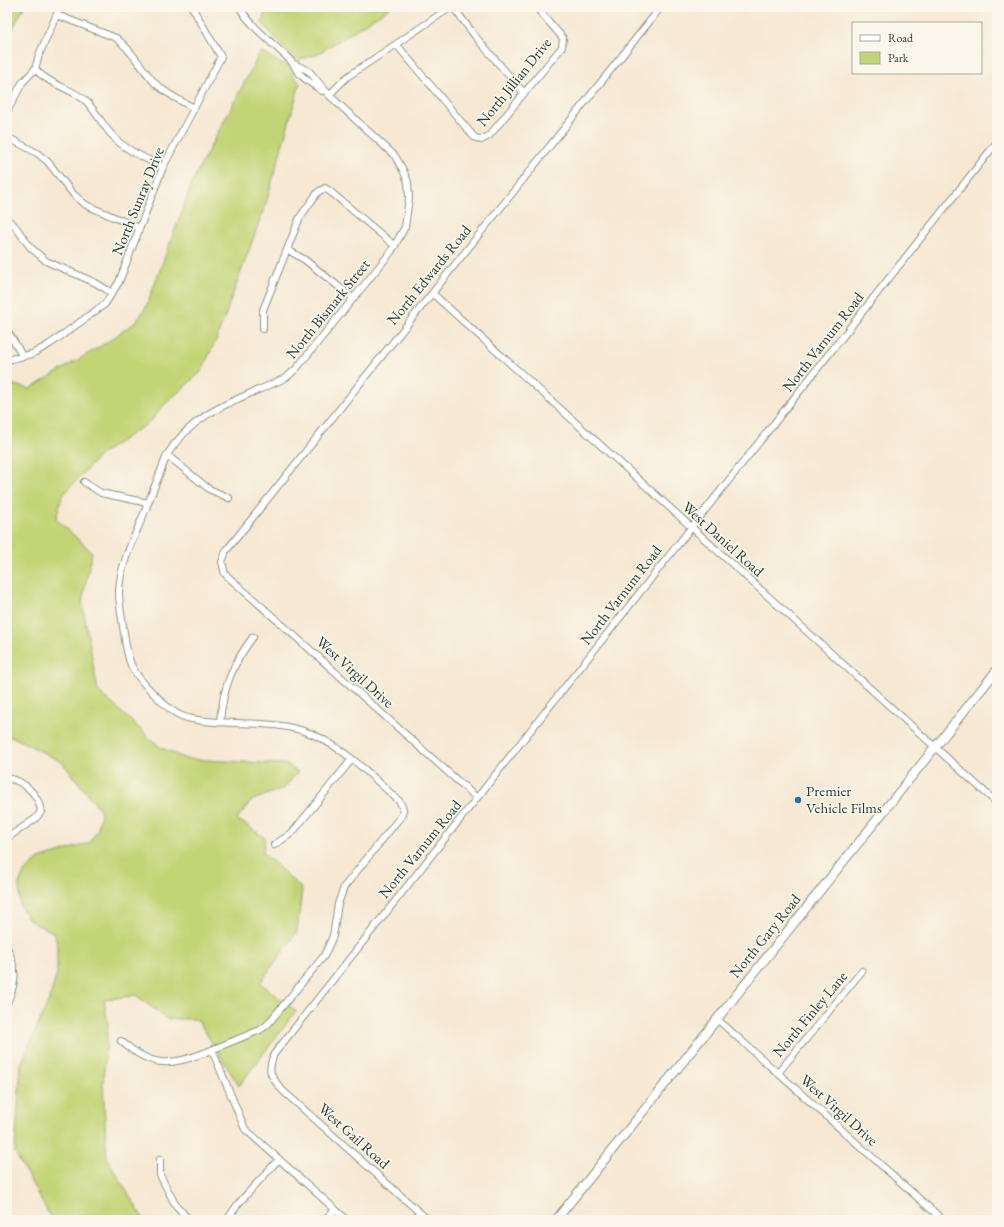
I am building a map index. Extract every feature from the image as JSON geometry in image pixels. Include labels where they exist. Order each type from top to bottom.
[{"type":"street","points":[[7,112],[22,83],[35,69],[60,7]]},
{"type":"street","name":"North Sunray Drive","points":[[7,360],[32,354],[50,344],[105,304],[119,282],[163,167],[221,57],[192,7]]},
{"type":"street","points":[[240,7],[252,25],[292,63],[303,77],[329,95]]},
{"type":"street","points":[[329,95],[347,77],[452,7],[524,92]]},
{"type":"street","name":"North Jillian Drive","points":[[396,44],[474,137],[481,140],[489,136],[562,47],[563,38],[536,7]]},
{"type":"street","name":"North Edwards Road","points":[[222,562],[226,551],[661,7]]},
{"type":"street","points":[[57,15],[116,38],[124,44],[155,83],[167,93],[194,108]]},
{"type":"street","points":[[292,63],[309,71],[329,95]]},
{"type":"street","points":[[35,69],[45,79],[70,91],[86,102],[111,134],[121,144],[136,154],[163,167]]},
{"type":"street","points":[[303,77],[309,71]]},
{"type":"street","name":"North Bismark Street","points":[[212,1050],[260,1030],[267,1025],[324,956],[333,936],[339,900],[344,887],[402,815],[404,809],[400,802],[352,759],[330,744],[298,729],[280,725],[192,719],[178,715],[170,709],[133,671],[128,658],[119,590],[121,575],[129,548],[167,455],[178,438],[203,415],[283,379],[296,370],[400,238],[408,216],[408,188],[403,170],[395,156],[329,95]]},
{"type":"street","points":[[7,137],[38,153],[48,162],[73,194],[92,208],[139,228]]},
{"type":"street","name":"North Varnum Road","points":[[269,1066],[274,1054],[282,1042],[997,142]]},
{"type":"street","points":[[263,329],[263,310],[300,217],[318,192],[325,188],[395,246]]},
{"type":"street","points":[[7,219],[15,226],[30,247],[46,261],[96,283],[112,293]]},
{"type":"street","points":[[288,250],[305,260],[353,298]]},
{"type":"street","name":"West Daniel Road","points":[[432,293],[997,803]]},
{"type":"street","points":[[7,330],[23,357]]},
{"type":"street","points":[[167,455],[209,489],[229,498]]},
{"type":"street","points":[[84,482],[101,493],[148,503]]},
{"type":"street","name":"West Virgil Drive","points":[[222,562],[225,574],[477,798]]},
{"type":"street","points":[[220,721],[226,684],[240,654],[253,637]]},
{"type":"street","name":"North Gary Road","points":[[556,1220],[997,670]]},
{"type":"street","points":[[274,845],[292,833],[352,759]]},
{"type":"street","points":[[7,778],[23,784],[33,793],[40,802],[41,812],[35,819],[7,838]]},
{"type":"street","points":[[7,947],[14,963],[16,979],[14,989],[7,1004]]},
{"type":"street","name":"North Finley Lane","points":[[778,1073],[862,971]]},
{"type":"street","name":"West Virgil Drive","points":[[717,1019],[943,1220]]},
{"type":"street","points":[[121,1041],[142,1057],[165,1063],[184,1061],[212,1050],[245,1129],[347,1220]]},
{"type":"street","name":"West Gail Road","points":[[269,1066],[272,1077],[282,1090],[428,1220]]},
{"type":"street","points":[[160,1159],[160,1175],[175,1204],[189,1220]]},
{"type":"street","points":[[227,1220],[238,1204],[279,1159]]},
{"type":"street","points":[[325,1220],[335,1209]]},
{"type":"green space","points":[[7,7],[24,7],[7,40]]},
{"type":"green space","points":[[267,7],[391,7],[316,55],[301,59],[292,74],[300,83],[266,203],[217,338],[201,372],[165,404],[150,422],[101,454],[62,496],[56,519],[92,552],[82,602],[98,691],[160,747],[186,759],[285,764],[298,772],[284,788],[251,801],[237,819],[265,838],[263,853],[302,889],[297,932],[260,983],[296,1011],[239,1086],[197,1019],[167,1019],[136,995],[104,1000],[108,1024],[103,1083],[107,1158],[144,1220],[52,1220],[15,1153],[21,1064],[49,1000],[57,974],[57,943],[53,932],[35,924],[28,918],[20,906],[19,883],[25,871],[39,859],[89,843],[98,829],[101,811],[62,762],[13,737],[7,737],[7,383],[30,389],[109,341],[137,321],[147,305],[194,178],[261,51],[283,65],[291,55],[277,41],[262,22]]},
{"type":"place","name":"Premier Vehicle Films","points":[[798,800]]}]
